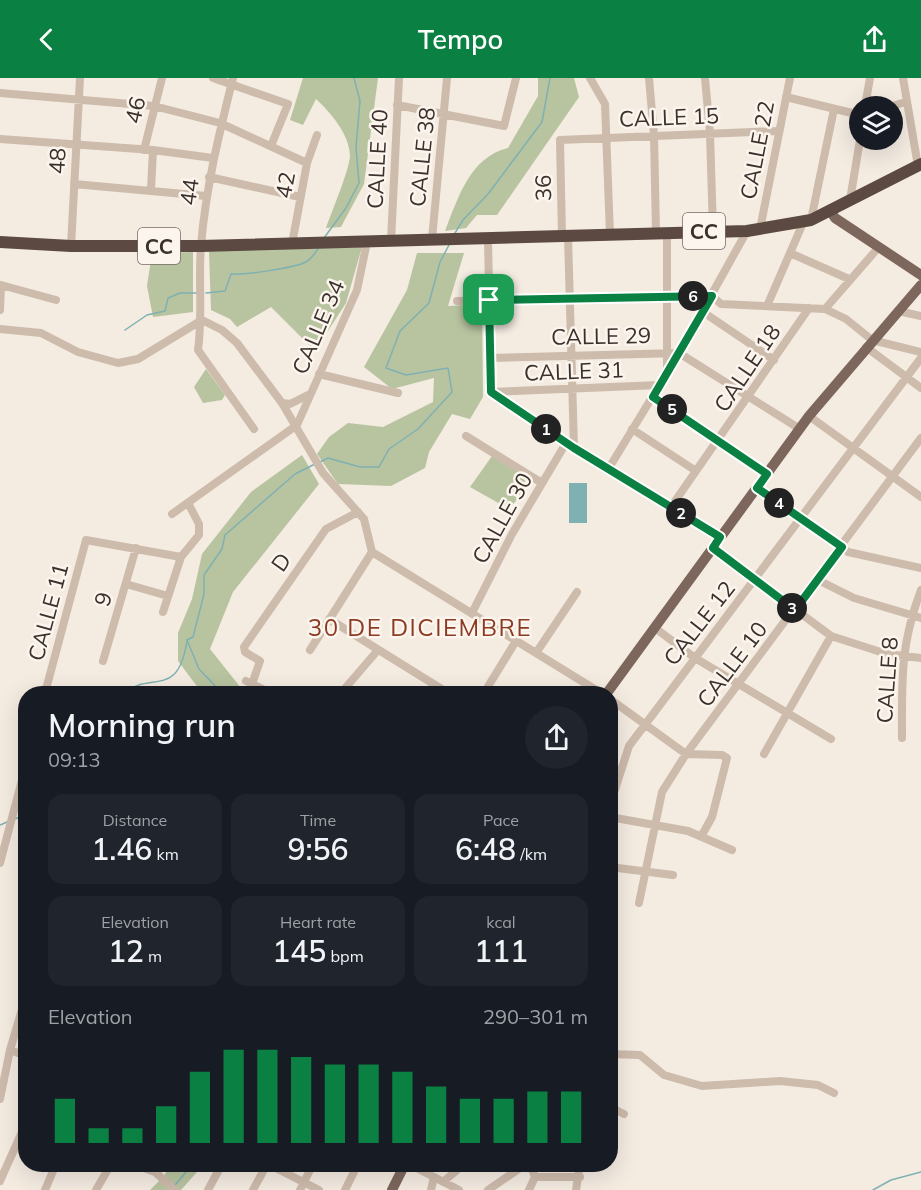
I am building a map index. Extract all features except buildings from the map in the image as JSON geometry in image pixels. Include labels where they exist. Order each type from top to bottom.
[{"type":"highway","name":"CC","points":[[0,242],[71,246],[201,246],[753,230],[807,221],[831,212],[920,165]]},
{"type":"main road","points":[[831,212],[835,218],[921,275]]},
{"type":"main road","points":[[612,686],[809,416],[869,343],[921,285]]},
{"type":"main road","points":[[392,1190],[402,1172]]},
{"type":"street","name":"48","points":[[71,246],[80,78]]},
{"type":"street","name":"46","points":[[151,189],[149,150],[154,106],[162,78]]},
{"type":"street","points":[[213,78],[232,81],[288,104],[271,146]]},
{"type":"street","name":"CALLE 40","points":[[391,241],[399,78]]},
{"type":"street","name":"CALLE 38","points":[[435,239],[447,78]]},
{"type":"street","points":[[397,105],[504,126],[516,78]]},
{"type":"street","points":[[590,78],[605,104],[610,235]]},
{"type":"street","points":[[649,78],[662,233],[668,371]]},
{"type":"street","points":[[694,78],[705,79],[710,133],[713,231]]},
{"type":"street","name":"CALLE 22","points":[[609,468],[753,230],[779,131],[790,78]]},
{"type":"street","points":[[867,96],[870,78]]},
{"type":"street","points":[[903,78],[920,165]]},
{"type":"street","name":"44","points":[[232,81],[220,123],[206,196],[201,246],[202,320],[198,350],[254,429]]},
{"type":"street","points":[[0,93],[154,106],[220,123],[308,163]]},
{"type":"street","points":[[786,97],[849,112]]},
{"type":"street","points":[[767,306],[807,221],[834,109]]},
{"type":"street","name":"CALLE 15","points":[[561,140],[779,131]]},
{"type":"street","name":"42","points":[[292,244],[300,197],[317,135]]},
{"type":"street","points":[[0,139],[149,150],[213,158]]},
{"type":"street","name":"36","points":[[561,140],[565,236]]},
{"type":"street","points":[[850,202],[858,150]]},
{"type":"street","points":[[209,177],[300,197]]},
{"type":"street","points":[[74,184],[151,189],[206,196]]},
{"type":"street","points":[[565,236],[570,299],[574,448]]},
{"type":"street","points":[[488,238],[491,392],[566,443],[720,537]]},
{"type":"street","name":"CALLE 34","points":[[297,425],[357,290],[367,242]]},
{"type":"street","points":[[825,309],[878,248]]},
{"type":"street","points":[[790,253],[849,279]]},
{"type":"street","points":[[0,310],[1,285],[56,300]]},
{"type":"street","points":[[457,301],[712,296],[721,304],[825,309],[846,319],[869,343],[921,388]]},
{"type":"street","name":"CALLE 18","points":[[671,507],[809,308]]},
{"type":"street","points":[[898,311],[921,316]]},
{"type":"street","points":[[703,312],[774,360]]},
{"type":"street","points":[[0,329],[41,333],[78,352],[118,363],[138,359],[202,320],[222,330],[237,343],[282,403],[297,425],[323,473],[364,519],[372,552],[590,686]]},
{"type":"street","points":[[869,343],[921,352]]},
{"type":"street","name":"CALLE 29","points":[[490,357],[679,353],[800,429]]},
{"type":"street","name":"CALLE 12","points":[[618,780],[629,746],[644,725],[802,519],[921,358]]},
{"type":"street","points":[[319,374],[398,393]]},
{"type":"street","name":"CALLE 31","points":[[491,392],[659,385]]},
{"type":"street","points":[[282,403],[290,404],[309,394]]},
{"type":"street","name":"CALLE 31","points":[[653,397],[720,439],[767,474]]},
{"type":"street","points":[[809,416],[921,497]]},
{"type":"street","points":[[172,514],[297,425]]},
{"type":"street","points":[[632,429],[696,471]]},
{"type":"street","points":[[466,436],[542,483]]},
{"type":"street","name":"CALLE 10","points":[[639,903],[662,792],[686,754],[818,580],[921,438]]},
{"type":"street","name":"CALLE 30","points":[[472,613],[512,534],[566,443]]},
{"type":"street","points":[[757,488],[848,552],[921,568]]},
{"type":"street","points":[[163,612],[181,557],[199,535],[199,524],[188,503]]},
{"type":"street","name":"D","points":[[256,686],[249,683],[260,661],[245,652],[244,647],[326,529],[358,512]]},
{"type":"street","name":"CALLE 11","points":[[47,686],[86,540],[136,548]]},
{"type":"street","points":[[136,548],[181,557]]},
{"type":"street","name":"9","points":[[103,661],[136,548]]},
{"type":"street","points":[[713,548],[831,636],[887,654],[921,658]]},
{"type":"street","points":[[310,650],[372,552]]},
{"type":"street","points":[[818,580],[854,598],[921,618]]},
{"type":"street","points":[[126,584],[168,596]]},
{"type":"street","name":"CALLE 8","points":[[902,738],[902,655],[911,616],[921,590]]},
{"type":"street","points":[[536,653],[577,592]]},
{"type":"street","points":[[329,619],[437,686]]},
{"type":"street","points":[[655,628],[695,658],[831,739]]},
{"type":"street","points":[[764,754],[831,636]]},
{"type":"street","points":[[488,686],[516,641]]},
{"type":"street","points":[[347,686],[378,650]]},
{"type":"street","points":[[618,705],[686,754],[722,755],[728,758],[708,826],[702,835]]},
{"type":"street","points":[[0,863],[18,795]]},
{"type":"street","points":[[618,818],[702,835],[732,850]]},
{"type":"street","points":[[618,868],[673,875]]},
{"type":"street","points":[[0,1099],[10,1050],[18,1027]]},
{"type":"street","points":[[10,1050],[18,1053]]},
{"type":"street","points":[[618,1054],[640,1055],[664,1075],[702,1086],[780,1081],[818,1085],[834,1094]]},
{"type":"street","points":[[618,1111],[624,1114]]},
{"type":"street","points":[[0,1181],[18,1141]]},
{"type":"street","points":[[45,1190],[53,1172]]},
{"type":"street","points":[[96,1190],[106,1172]]},
{"type":"street","points":[[155,1172],[175,1190]]},
{"type":"street","points":[[208,1190],[218,1172]]},
{"type":"street","points":[[253,1190],[263,1172]]},
{"type":"street","points":[[280,1172],[302,1186],[319,1190]]},
{"type":"street","points":[[302,1186],[309,1172]]},
{"type":"street","points":[[345,1190],[354,1172]]},
{"type":"street","points":[[424,1172],[459,1190]]},
{"type":"street","points":[[443,1182],[455,1172]]},
{"type":"street","points":[[488,1190],[516,1172]]},
{"type":"street","points":[[533,1172],[536,1177]]},
{"type":"street","points":[[576,1190],[580,1172]]},
{"type":"street","points":[[431,1190],[434,1177]]},
{"type":"street","points":[[536,1177],[580,1177]]},
{"type":"street","points":[[529,1190],[536,1177]]},
{"type":"green space","points":[[303,78],[378,78],[364,184],[341,227],[326,228],[347,170],[349,147],[338,124],[316,99],[303,125],[290,120]]},
{"type":"green space","points":[[538,78],[574,78],[579,97],[497,215],[477,215],[466,228],[445,231],[467,180],[484,160],[508,148],[538,96]]},
{"type":"green space","points":[[362,247],[346,303],[315,351],[271,307],[237,327],[230,319],[211,310],[209,251]]},
{"type":"green space","points":[[193,252],[193,312],[153,317],[147,286],[152,253]]},
{"type":"green space","points":[[417,253],[464,253],[448,306],[482,304],[483,397],[470,419],[452,414],[429,452],[425,468],[391,486],[338,484],[317,454],[329,437],[348,423],[383,427],[433,402],[434,378],[392,389],[364,367],[407,290]]},
{"type":"green space","points":[[206,369],[225,395],[222,400],[203,403],[194,387]]},
{"type":"green space","points":[[302,455],[319,484],[233,592],[210,649],[239,686],[197,686],[178,661],[178,633],[192,599],[202,554],[251,492]]},
{"type":"green space","points":[[492,456],[524,478],[524,489],[509,509],[470,487]]},
{"type":"green space","points":[[166,1172],[197,1172],[181,1190],[150,1190]]},
{"type":"water","points":[[569,483],[587,483],[587,523],[569,523]]},
{"type":"waterway","points":[[324,238],[346,208],[359,183],[356,147],[360,101],[354,78]]},
{"type":"waterway","points":[[455,233],[463,220],[488,194],[542,122],[550,78]]},
{"type":"waterway","points":[[320,462],[328,458],[360,467],[379,467],[389,449],[418,429],[452,392],[448,368],[406,375],[386,368],[400,331],[429,303],[440,262],[449,245]]},
{"type":"waterway","points":[[206,293],[225,291],[231,274],[269,271],[306,262],[319,247]]},
{"type":"waterway","points":[[125,330],[147,315],[165,311],[168,298],[180,293],[196,293]]},
{"type":"waterway","points":[[215,686],[199,669],[187,640],[193,637],[204,594],[204,575],[222,549],[225,535],[295,474],[315,464]]},
{"type":"waterway","points":[[137,686],[170,677],[183,659],[187,641]]},
{"type":"waterway","points":[[0,825],[7,822]]},
{"type":"waterway","points":[[175,1185],[186,1172]]},
{"type":"waterway","points":[[873,1190],[891,1180],[921,1172]]},
{"type":"district","name":"30 DE DICIEMBRE","points":[[420,627]]},
{"type":"route","points":[[712,296],[653,397],[720,439],[767,474],[757,488],[842,547],[795,610],[713,548],[720,537],[574,448],[491,392],[489,300],[712,296]]}]
